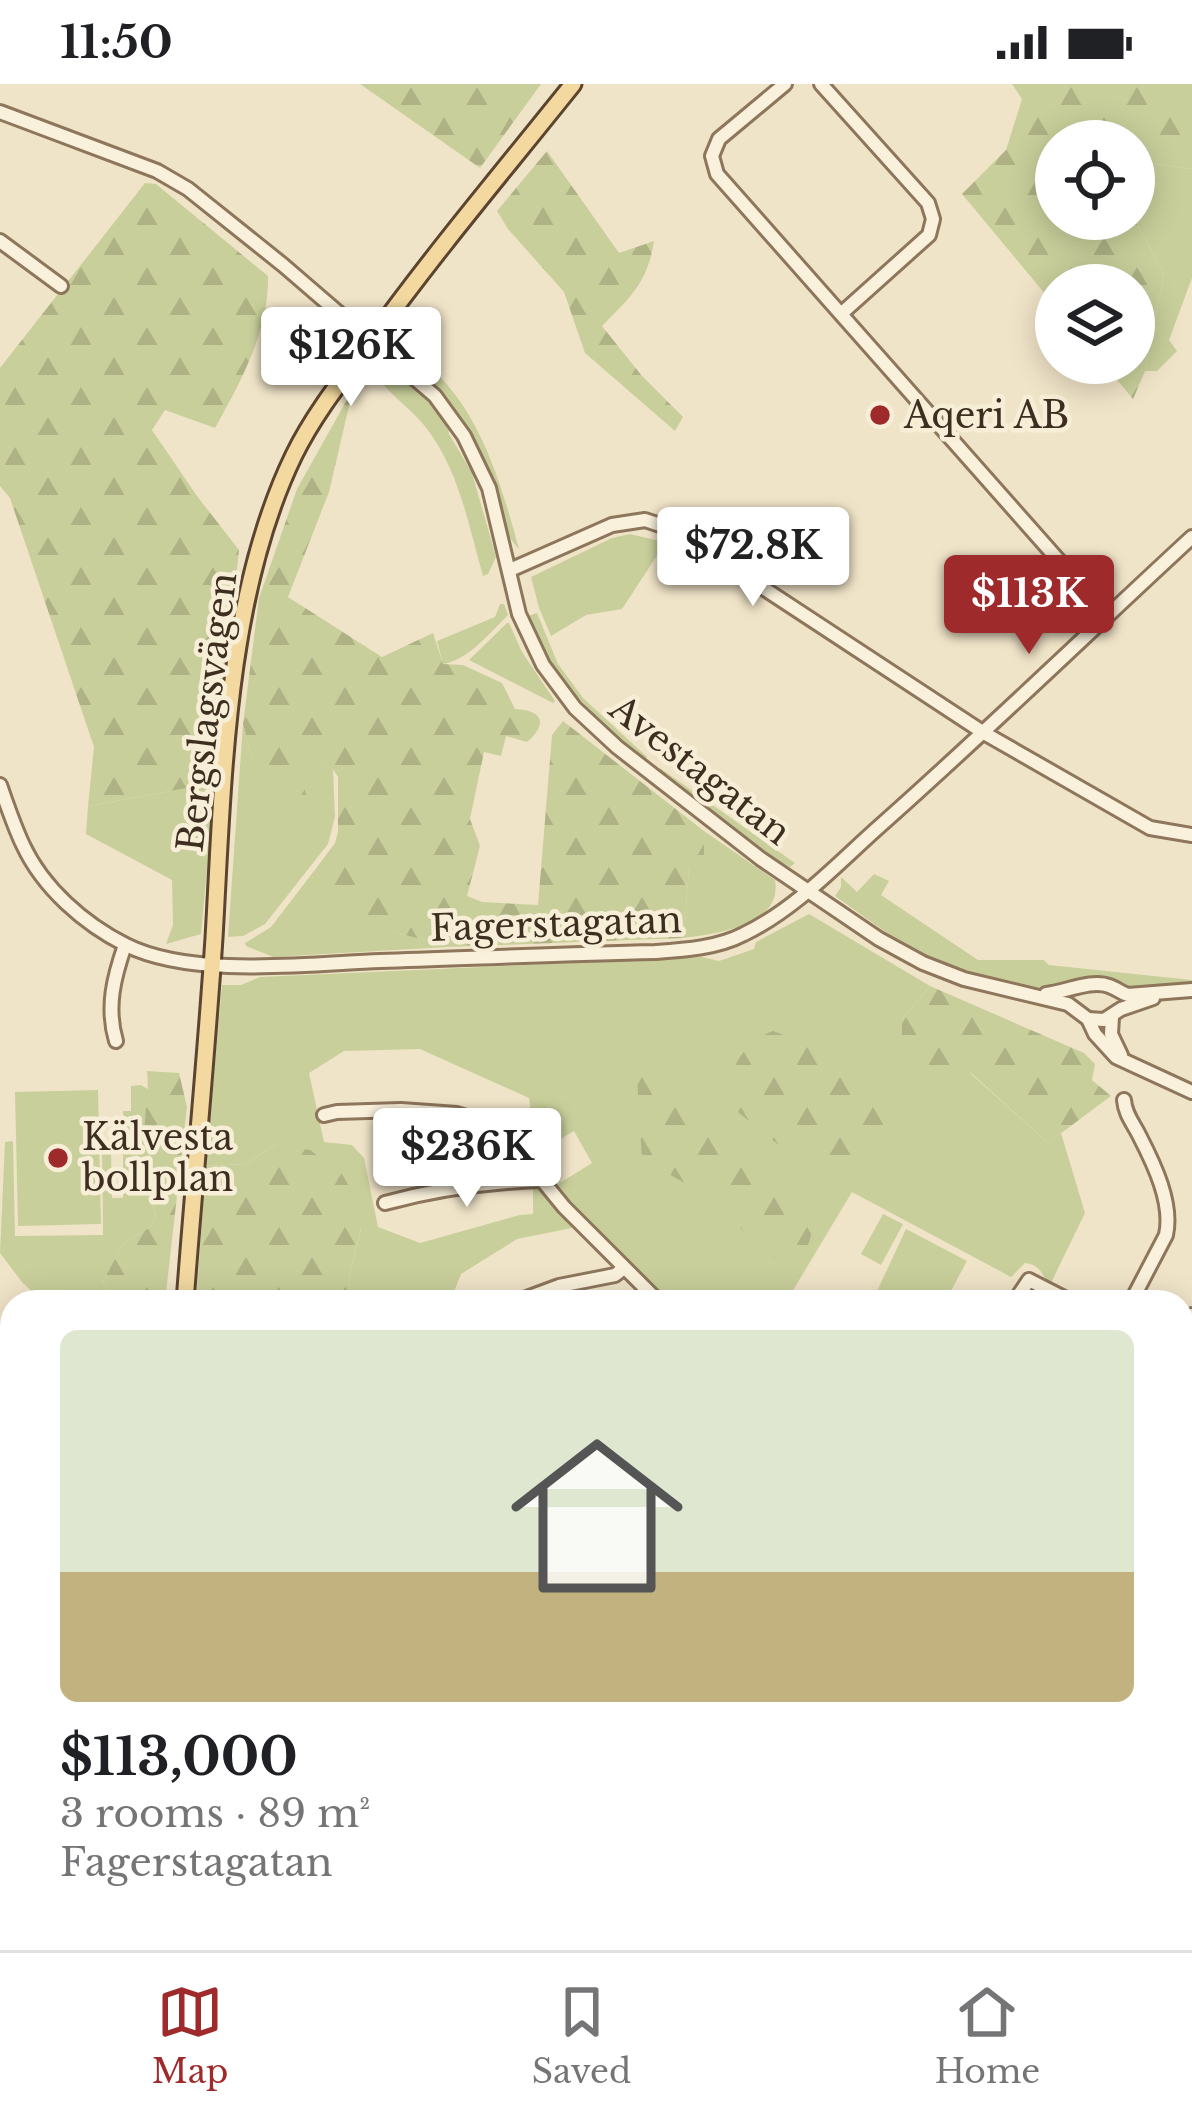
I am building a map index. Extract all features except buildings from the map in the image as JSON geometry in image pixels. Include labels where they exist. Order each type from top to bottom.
[{"type":"main road","name":"Bergslagsvägen","points":[[185,1290],[231,714],[249,582],[272,508],[295,453],[330,394],[573,84]]},
{"type":"street","points":[[785,84],[719,139],[712,156],[717,174],[1107,615]]},
{"type":"street","points":[[821,84],[928,203],[934,218],[929,235],[842,314]]},
{"type":"street","name":"Avestagatan","points":[[0,112],[162,174],[210,205],[435,396],[464,436],[489,488],[523,624],[543,665],[575,708],[631,759],[760,859],[878,939],[922,963],[984,986],[1068,1004],[1105,1020],[1162,994]]},
{"type":"street","points":[[0,242],[61,286]]},
{"type":"street","points":[[510,570],[612,525],[645,520],[675,530],[984,734],[1150,828],[1192,836]]},
{"type":"street","name":"Fagerstagatan","points":[[0,785],[23,847],[71,909],[125,945],[169,958],[279,965],[712,946],[767,921],[807,890],[984,734],[1192,537]]},
{"type":"street","points":[[116,1041],[111,996],[125,945]]},
{"type":"street","name":"Avestagatan","points":[[1027,995],[1103,984],[1119,993],[1162,994]]},
{"type":"street","points":[[1084,987],[1078,1001],[1083,1014],[1116,1058],[1192,1092]]},
{"type":"street","points":[[1162,994],[1192,990]]},
{"type":"street","points":[[1119,993],[1112,1040],[1132,1065]]},
{"type":"street","points":[[1124,1100],[1154,1171],[1169,1223],[1137,1290]]},
{"type":"street","points":[[324,1114],[401,1109],[457,1114],[502,1134],[530,1154],[563,1207],[647,1290]]},
{"type":"street","points":[[385,1203],[473,1184],[542,1180]]},
{"type":"street","points":[[548,1290],[615,1275],[624,1268]]},
{"type":"street","points":[[1022,1290],[1029,1280],[1049,1290]]},
{"type":"street","points":[[0,1836],[0,1854]]},
{"type":"green space","points":[[360,84],[541,84],[480,168]]},
{"type":"green space","points":[[1012,84],[1192,84],[1192,169],[1155,164],[1155,120],[1035,120],[1035,240],[1146,240],[1164,273],[1155,319],[1155,264],[1035,264],[1035,282],[962,194],[1006,150],[1022,99]]},
{"type":"green space","points":[[547,151],[619,253],[654,241],[642,279],[602,326],[683,417],[675,431],[585,353],[564,292],[497,211]]},
{"type":"green space","points":[[1155,164],[1192,169],[1192,278],[1169,340],[1177,351],[1155,371],[1155,319],[1164,273],[1146,240],[1155,240]]},
{"type":"green space","points":[[145,183],[156,184],[268,276],[267,296],[252,355],[215,428],[165,410],[152,430],[239,550],[215,783],[88,806],[94,747],[10,498],[0,486],[0,368]]},
{"type":"green space","points":[[397,342],[445,382],[464,407],[491,460],[519,549],[505,527],[469,430],[444,395],[393,347]]},
{"type":"green space","points":[[380,362],[424,397],[448,425],[472,473],[496,557],[488,574],[483,576],[449,466],[424,424],[373,370]]},
{"type":"green space","points":[[1120,384],[1139,384],[1133,399]]},
{"type":"green space","points":[[353,389],[329,492],[288,597],[382,657],[433,633],[443,664],[463,665],[502,683],[515,709],[531,712],[540,723],[527,742],[506,736],[501,756],[484,752],[470,819],[480,846],[467,896],[482,902],[538,905],[552,735],[563,721],[704,831],[704,865],[689,866],[684,938],[448,947],[359,922],[314,871],[338,832],[338,777],[333,769],[293,749],[310,808],[302,815],[283,811],[254,765],[243,724],[259,598],[297,489]]},
{"type":"green space","points":[[630,534],[668,543],[622,609],[586,615],[551,636],[531,577]]},
{"type":"green space","points":[[500,604],[508,615],[470,651],[443,664],[437,641],[495,617]]},
{"type":"green space","points":[[537,613],[558,664],[583,698],[647,757],[644,760],[562,678],[528,616]]},
{"type":"green space","points":[[507,623],[555,701],[553,703],[469,660]]},
{"type":"green space","points":[[243,724],[254,765],[292,748],[333,769],[335,817],[328,844],[265,924],[243,936],[228,937]]},
{"type":"green space","points":[[660,768],[795,863],[790,867],[771,856],[657,771]]},
{"type":"green space","points":[[215,783],[201,934],[166,944],[173,925],[172,880],[86,834],[88,806]]},
{"type":"green space","points":[[704,831],[775,880],[775,895],[759,917],[745,924],[684,938],[689,865],[704,864]]},
{"type":"green space","points":[[314,871],[360,922],[448,947],[273,957],[246,946],[271,927]]},
{"type":"green space","points":[[874,874],[889,881],[881,895],[978,960],[1044,960],[1049,965],[1192,983],[1133,992],[1099,979],[1027,989],[965,974],[905,946],[835,896],[841,877],[857,892]]},
{"type":"green space","points":[[809,914],[930,986],[902,1019],[935,1100],[970,1073],[1048,1143],[1061,1133],[1085,1213],[1050,1285],[1034,1266],[1025,1263],[1011,1277],[852,1192],[793,1290],[659,1290],[555,1186],[592,1163],[574,1131],[544,1149],[535,1145],[542,1138],[534,1129],[529,1098],[420,1049],[344,1051],[309,1073],[324,1142],[352,1145],[364,1158],[378,1227],[420,1243],[533,1214],[533,1186],[572,1228],[517,1239],[461,1274],[455,1290],[350,1290],[361,1229],[276,1144],[246,1164],[206,1166],[222,985],[241,985],[260,977],[702,957],[719,961],[754,949],[756,942]]},
{"type":"green space","points":[[930,986],[1084,1053],[1095,1064],[1092,1080],[1111,1096],[1048,1143],[971,1073],[934,1101],[902,1049],[902,1019]]},
{"type":"green space","points":[[773,1031],[875,1069],[888,1114],[889,1148],[885,1158],[863,1157],[855,1183],[801,1163],[728,1104],[729,1081],[738,1060],[753,1042]]},
{"type":"green space","points":[[653,1061],[754,1145],[761,1186],[811,1225],[809,1242],[795,1261],[773,1257],[717,1204],[642,1160],[637,1078]]},
{"type":"green space","points":[[147,1071],[179,1073],[187,1107],[166,1290],[106,1290],[103,1281],[123,1244],[149,1228],[156,1217],[145,1156]]},
{"type":"green space","points":[[131,1086],[149,1090],[146,1154],[156,1217],[149,1228],[123,1244],[103,1281],[106,1290],[30,1290],[0,1253],[5,1142],[13,1141],[15,1236],[103,1235],[102,1149],[111,1149],[112,1198],[123,1198],[123,1111],[131,1111]]},
{"type":"green space","name":"Kälvesta bollplan","points":[[98,1090],[101,1224],[18,1226],[15,1092]]},
{"type":"green space","points":[[276,1144],[310,1150],[342,1174],[358,1202],[361,1228],[350,1290],[197,1290],[206,1166],[246,1164]]},
{"type":"green space","points":[[883,1214],[903,1224],[881,1265],[861,1254]]},
{"type":"green space","points":[[906,1229],[967,1261],[951,1290],[878,1290]]},
{"type":"place","name":"Aqeri AB","points":[[880,415]]},
{"type":"place","name":"Kälvesta bollplan","points":[[58,1158]]}]
